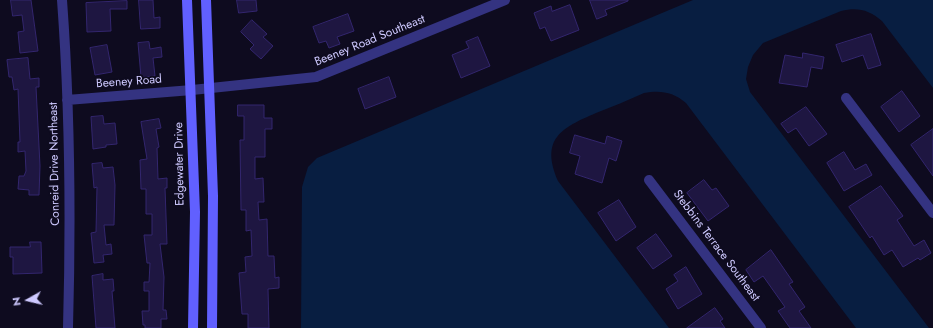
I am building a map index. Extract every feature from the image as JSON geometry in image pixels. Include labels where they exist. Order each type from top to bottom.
[{"type":"street","name":"Conreid Drive Northeast","points":[[62,0],[67,100],[70,224],[68,328]]},
{"type":"street","name":"Edgewater Drive","points":[[187,0],[192,90],[195,220],[193,328]]},
{"type":"street","points":[[206,0],[213,196],[212,328]]},
{"type":"street","name":"Beeney Road Southeast","points":[[192,90],[316,77],[505,0]]},
{"type":"street","name":"Beeney Road","points":[[67,100],[192,90]]},
{"type":"street","points":[[846,98],[933,213]]},
{"type":"street","name":"Stebbins Terrace Southeast","points":[[649,180],[761,328]]},
{"type":"water","points":[[693,0],[933,0],[933,88],[882,21],[868,12],[853,9],[841,11],[763,43],[753,55],[748,67],[746,79],[750,92],[929,328],[856,328],[686,103],[671,94],[656,92],[644,93],[573,124],[557,137],[553,145],[551,155],[558,181],[669,328],[301,328],[302,187],[308,167],[317,158]]},
{"type":"building","points":[[11,0],[31,0],[38,51],[20,53],[18,32],[24,31],[22,15],[13,16]]},
{"type":"building","points":[[139,0],[153,0],[154,18],[160,17],[160,28],[141,29]]},
{"type":"building","points":[[237,0],[256,0],[257,11],[239,13]]},
{"type":"building","points":[[590,0],[628,1],[605,10],[607,15],[597,19]]},
{"type":"building","points":[[127,1],[127,9],[110,9],[111,31],[87,32],[86,3]]},
{"type":"building","points":[[570,5],[579,30],[551,41],[545,27],[540,29],[534,13],[551,6],[552,11]]},
{"type":"building","points":[[348,14],[354,31],[337,37],[340,44],[329,48],[326,41],[319,43],[313,27]]},
{"type":"building","points":[[252,20],[267,34],[263,37],[273,46],[261,59],[250,49],[254,45],[241,32]]},
{"type":"building","points":[[871,34],[881,65],[868,69],[863,55],[842,62],[836,45]]},
{"type":"building","points":[[478,37],[490,66],[461,78],[452,55],[469,48],[466,42]]},
{"type":"building","points":[[149,42],[150,49],[161,47],[162,57],[153,58],[155,76],[141,77],[138,43]]},
{"type":"building","points":[[107,45],[112,72],[95,75],[90,48]]},
{"type":"building","points":[[803,53],[824,57],[822,69],[811,67],[807,87],[779,83],[785,55],[802,58]]},
{"type":"building","points":[[28,58],[30,79],[39,78],[39,87],[36,87],[40,166],[39,195],[29,195],[29,190],[18,189],[19,176],[24,176],[26,171],[25,151],[18,152],[18,142],[20,142],[18,89],[14,90],[12,77],[9,77],[7,60]]},
{"type":"building","points":[[389,77],[396,97],[365,109],[358,89]]},
{"type":"building","points":[[902,91],[920,116],[899,132],[881,107]]},
{"type":"building","points":[[238,105],[264,105],[264,118],[272,118],[272,129],[265,129],[265,157],[255,157],[255,179],[263,178],[264,202],[258,202],[259,220],[267,219],[268,256],[274,256],[275,278],[279,277],[279,288],[268,289],[269,328],[248,328],[248,314],[242,314],[239,273],[246,272],[245,257],[252,256],[251,230],[246,231],[246,210],[241,210],[240,140],[244,140],[244,116],[238,116]]},
{"type":"building","points":[[806,107],[827,134],[809,146],[796,128],[788,133],[781,124]]},
{"type":"building","points":[[103,116],[104,124],[115,123],[117,144],[106,145],[106,147],[93,149],[91,117]]},
{"type":"building","points":[[159,119],[161,128],[156,129],[159,147],[157,148],[158,179],[167,178],[167,188],[165,188],[167,244],[160,244],[164,277],[163,310],[166,310],[167,319],[161,319],[161,328],[145,328],[145,325],[143,325],[142,311],[149,311],[149,291],[144,291],[144,282],[149,282],[150,263],[147,263],[144,235],[152,235],[152,214],[146,214],[146,189],[141,189],[140,160],[147,159],[141,122]]},
{"type":"building","points":[[933,129],[933,176],[911,145]]},
{"type":"building","points":[[575,135],[605,144],[607,136],[622,141],[616,161],[609,158],[602,183],[575,174],[580,156],[570,153]]},
{"type":"building","points":[[844,152],[855,170],[866,164],[872,175],[844,191],[827,163]]},
{"type":"building","points":[[102,163],[103,168],[113,167],[115,185],[114,225],[104,225],[106,245],[111,244],[112,254],[103,255],[104,262],[94,263],[91,233],[96,232],[97,187],[94,188],[92,164]]},
{"type":"building","points":[[704,180],[712,190],[716,188],[729,206],[708,221],[687,193]]},
{"type":"building","points":[[881,186],[903,216],[897,220],[914,246],[924,240],[931,253],[920,260],[918,258],[903,267],[892,250],[884,255],[872,236],[870,238],[849,207]]},
{"type":"building","points":[[619,200],[636,227],[616,241],[598,213]]},
{"type":"building","points":[[656,234],[672,256],[653,269],[637,248]]},
{"type":"building","points":[[30,242],[41,242],[42,273],[13,274],[13,257],[10,257],[10,247],[30,247]]},
{"type":"building","points":[[771,250],[793,282],[789,284],[805,307],[799,311],[811,328],[790,328],[778,311],[785,307],[763,276],[754,282],[746,270]]},
{"type":"building","points":[[686,267],[702,294],[678,309],[666,289],[678,281],[674,275]]},
{"type":"building","points":[[103,274],[103,280],[113,279],[114,291],[112,291],[115,328],[96,328],[92,276]]},
{"type":"building","points":[[715,308],[723,319],[720,321],[725,328],[687,328]]}]
